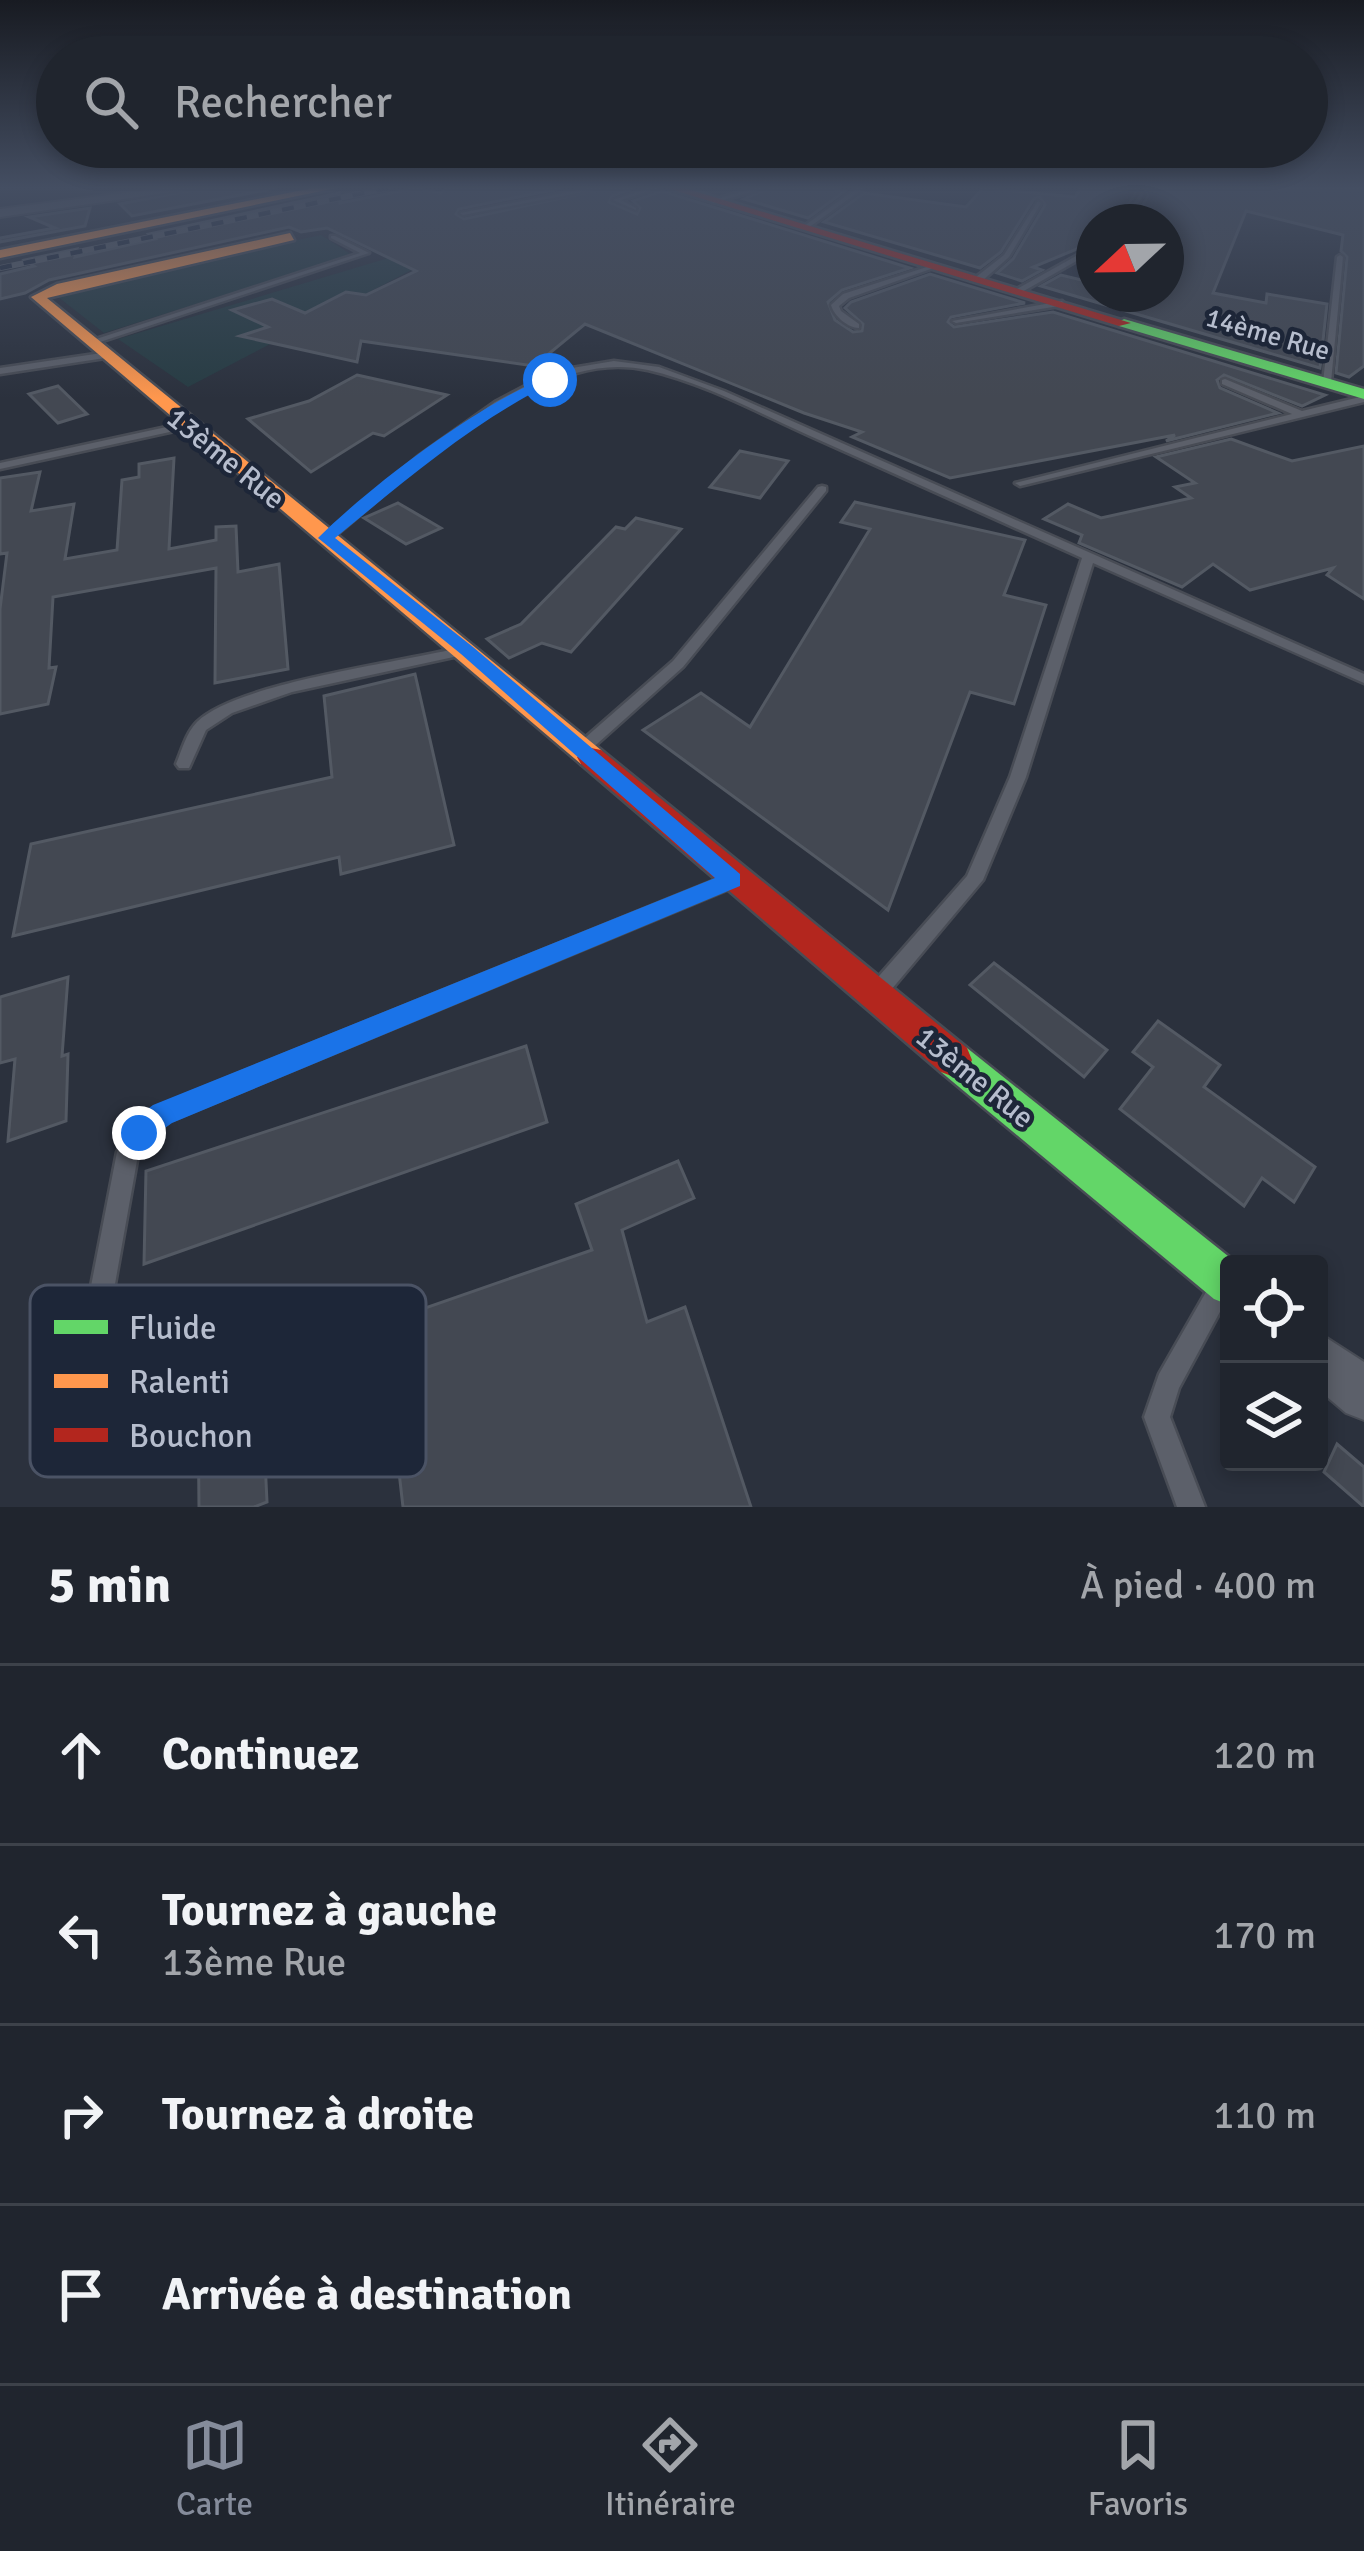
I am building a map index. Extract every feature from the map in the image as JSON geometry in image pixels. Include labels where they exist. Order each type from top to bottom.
[{"type":"street","name":"13ème Rue","points":[[196,258],[38,297],[185,425],[467,650],[733,880],[1220,1276]]},
{"type":"street","name":"14ème Rue","points":[[910,258],[1364,396]]},
{"type":"street","points":[[1325,1363],[1364,1396]]},
{"type":"lane","points":[[0,371],[96,349],[351,258]]},
{"type":"lane","points":[[979,279],[1003,258]]},
{"type":"lane","points":[[1019,290],[1076,258]]},
{"type":"lane","points":[[1328,382],[1340,258]]},
{"type":"lane","points":[[856,326],[837,312],[835,305],[846,296],[935,266]]},
{"type":"lane","points":[[956,320],[1063,303]]},
{"type":"lane","points":[[326,538],[440,446],[509,399],[581,369],[616,364],[669,373],[704,386],[1364,680]]},
{"type":"lane","points":[[1225,382],[1300,414]]},
{"type":"lane","points":[[1020,483],[1364,396]]},
{"type":"lane","points":[[0,466],[185,425]]},
{"type":"lane","points":[[581,750],[678,664],[821,489]]},
{"type":"lane","points":[[874,996],[974,880],[1018,777],[1089,556]]},
{"type":"lane","points":[[184,764],[201,726],[220,713],[316,684],[467,650]]},
{"type":"lane","points":[[103,1285],[128,1152],[139,1133],[163,1114],[733,880]]},
{"type":"lane","points":[[1191,1507],[1157,1417],[1168,1383],[1220,1294]]},
{"type":"shaded area","points":[[213,258],[341,258],[104,333],[53,293]]},
{"type":"shaded area","points":[[387,258],[419,266],[188,387],[118,339]]},
{"type":"building","points":[[147,258],[49,280],[0,299],[0,274],[34,266],[25,260]]},
{"type":"building","points":[[390,258],[879,258],[910,268],[842,290],[828,302],[835,320],[853,332],[862,331],[863,324],[845,308],[851,302],[930,274],[1025,303],[951,317],[948,322],[954,327],[1053,312],[1325,395],[1302,406],[1224,375],[1217,380],[1220,388],[1278,413],[1166,441],[1175,435],[950,478],[852,437],[862,432],[585,324],[534,366],[361,341],[357,362],[240,336],[268,327],[232,310],[272,299],[305,313],[346,292],[366,295],[416,271]]},
{"type":"building","points":[[947,258],[993,258],[980,268]]},
{"type":"building","points":[[1013,258],[1054,258],[1033,267],[1042,270],[1022,281],[997,273]]},
{"type":"building","points":[[1184,258],[1227,258],[1213,293],[1266,303],[1267,294],[1327,304],[1320,368],[1129,312],[1184,312]]},
{"type":"building","points":[[1347,258],[1364,258],[1364,366],[1349,377],[1336,373]]},
{"type":"building","points":[[1061,275],[1076,279],[1076,296],[1041,286]]},
{"type":"building","points":[[357,375],[447,395],[384,436],[373,433],[311,472],[248,419],[309,401]]},
{"type":"building","points":[[58,386],[87,414],[58,423],[29,394]]},
{"type":"building","points":[[1231,439],[1292,461],[1364,446],[1364,599],[1327,575],[1333,568],[1250,590],[1213,564],[1182,587],[1079,543],[1082,535],[1044,519],[1068,504],[1101,518],[1191,498],[1175,487],[1195,483],[1156,457]]},
{"type":"building","points":[[740,451],[788,461],[760,498],[710,487]]},
{"type":"building","points":[[174,458],[169,549],[216,540],[216,527],[236,526],[238,572],[279,564],[288,669],[215,683],[216,568],[53,597],[49,668],[56,667],[48,704],[0,714],[0,609],[7,553],[0,554],[0,478],[40,472],[31,511],[74,504],[65,559],[117,550],[122,480],[139,477],[139,464]]},
{"type":"building","points":[[855,502],[1025,540],[1004,595],[1046,605],[1014,704],[970,692],[888,910],[643,730],[701,693],[750,727],[870,529],[841,522]]},
{"type":"building","points":[[398,503],[441,528],[406,544],[364,518]]},
{"type":"building","points":[[636,518],[681,529],[571,652],[542,643],[509,658],[487,639],[521,624],[616,527],[625,529]]},
{"type":"building","points":[[415,674],[454,845],[341,874],[339,857],[13,936],[31,844],[332,777],[324,696]]},
{"type":"building","points":[[994,963],[1107,1050],[1084,1077],[970,985]]},
{"type":"building","points":[[68,977],[62,1056],[68,1054],[66,1121],[8,1141],[15,1059],[0,1063],[0,997]]},
{"type":"building","points":[[1158,1021],[1220,1065],[1204,1087],[1315,1167],[1294,1202],[1262,1178],[1244,1206],[1120,1109],[1153,1067],[1133,1052]]},
{"type":"building","points":[[526,1046],[547,1122],[144,1264],[146,1171]]},
{"type":"building","points":[[678,1161],[694,1198],[622,1230],[647,1322],[685,1307],[751,1507],[403,1507],[400,1477],[426,1477],[426,1308],[592,1250],[576,1204]]},
{"type":"building","points":[[1337,1444],[1364,1467],[1364,1507],[1324,1472]]},
{"type":"building","points":[[199,1477],[266,1477],[267,1502],[254,1507],[199,1507]]},
{"type":"railway","points":[[0,268],[47,258]]},
{"type":"traffic: fast","points":[[1124,323],[1364,394]]},
{"type":"traffic: fast","points":[[954,1060],[1220,1277]]},
{"type":"traffic: slow","points":[[193,258],[57,288],[38,297],[591,757]]},
{"type":"traffic: jam","points":[[907,258],[1124,323]]},
{"type":"traffic: jam","points":[[591,757],[954,1060]]},
{"type":"route","points":[[139,1133],[163,1114],[733,880],[467,650],[326,538],[440,446],[509,399],[550,380]]}]
